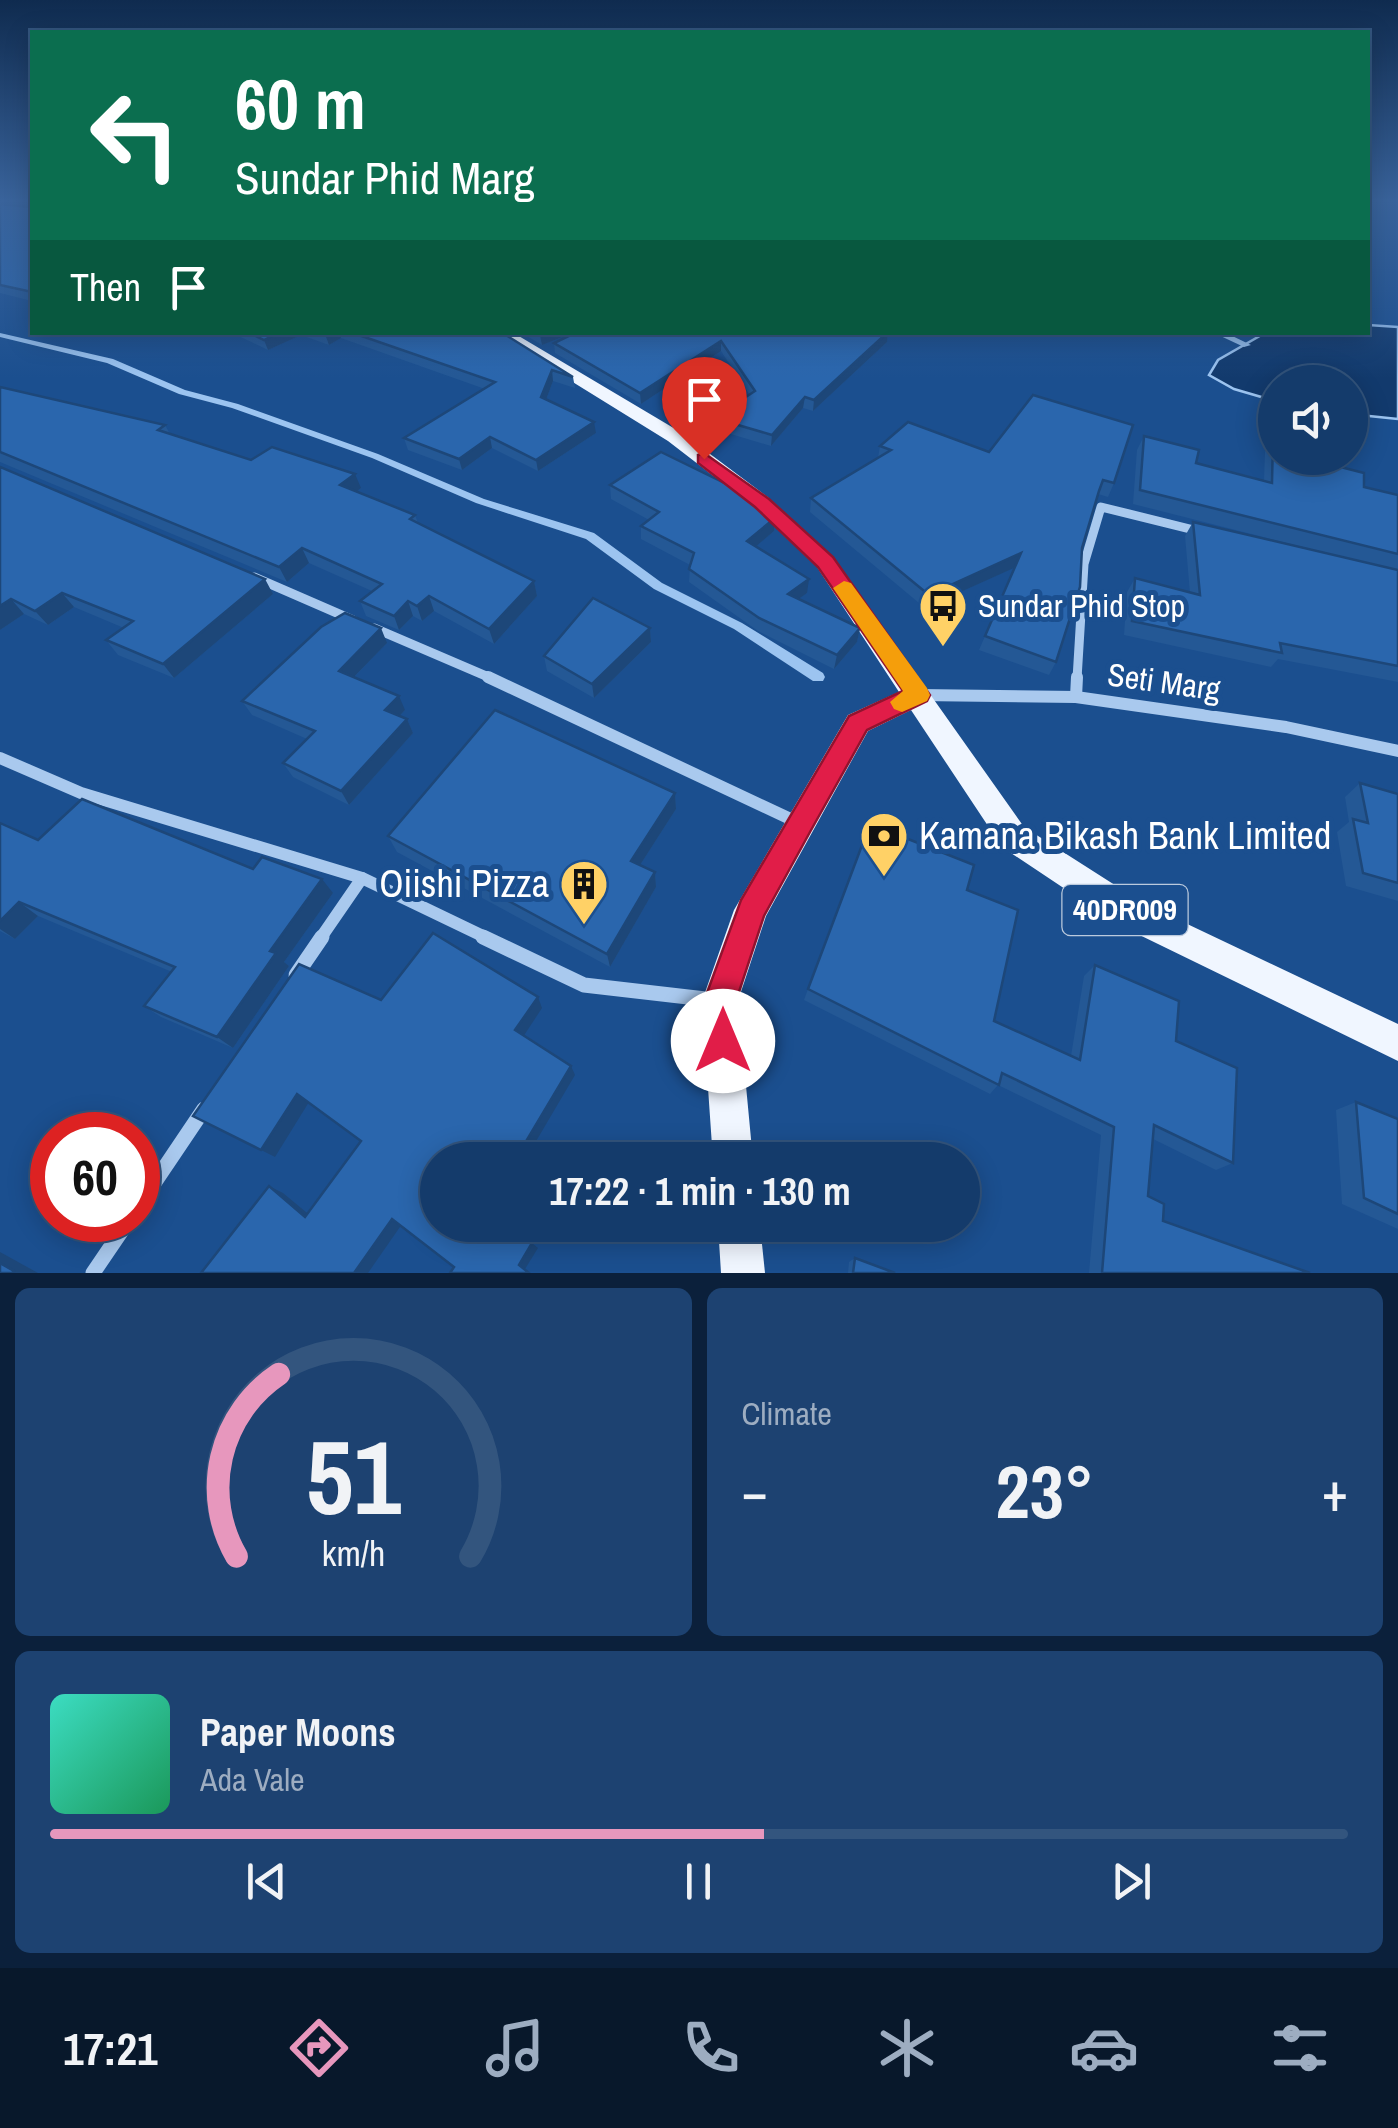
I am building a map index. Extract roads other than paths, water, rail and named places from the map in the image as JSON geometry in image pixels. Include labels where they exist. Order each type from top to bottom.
[{"type":"main road","points":[[505,335],[675,437],[762,503],[826,562],[918,695],[858,723],[751,910],[720,1001],[732,1142]]},
{"type":"main road","name":"40DR009","points":[[918,695],[1013,837],[1132,914],[1398,1043]]},
{"type":"main road","points":[[740,1242],[743,1273]]},
{"type":"street","points":[[1076,697],[1084,564],[1101,507],[1214,535]]},
{"type":"street","points":[[237,570],[488,677],[800,824]]},
{"type":"street","name":"Seti Marg","points":[[918,695],[1076,697],[1286,728],[1398,752]]},
{"type":"street","points":[[0,758],[81,793],[362,878],[584,985],[720,1001]]},
{"type":"street","points":[[283,993],[362,878]]},
{"type":"street","points":[[160,1175],[216,1092]]},
{"type":"street","points":[[92,1273],[114,1242]]},
{"type":"water","points":[[1370,325],[1398,327],[1398,419],[1368,416],[1368,365],[1258,365],[1258,396],[1234,389],[1209,375],[1218,360],[1262,335],[1370,335]]},
{"type":"waterway","points":[[0,335],[110,361],[182,392],[235,406],[375,456],[480,501],[590,536],[658,586],[738,626],[818,677]]},
{"type":"waterway","points":[[1223,335],[1247,345]]},
{"type":"place","name":"Sundar Phid Stop","points":[[943,648]]},
{"type":"place","name":"Kamana Bikash Bank Limited","points":[[884,878]]},
{"type":"place","name":"Oiishi Pizza","points":[[584,926]]}]
